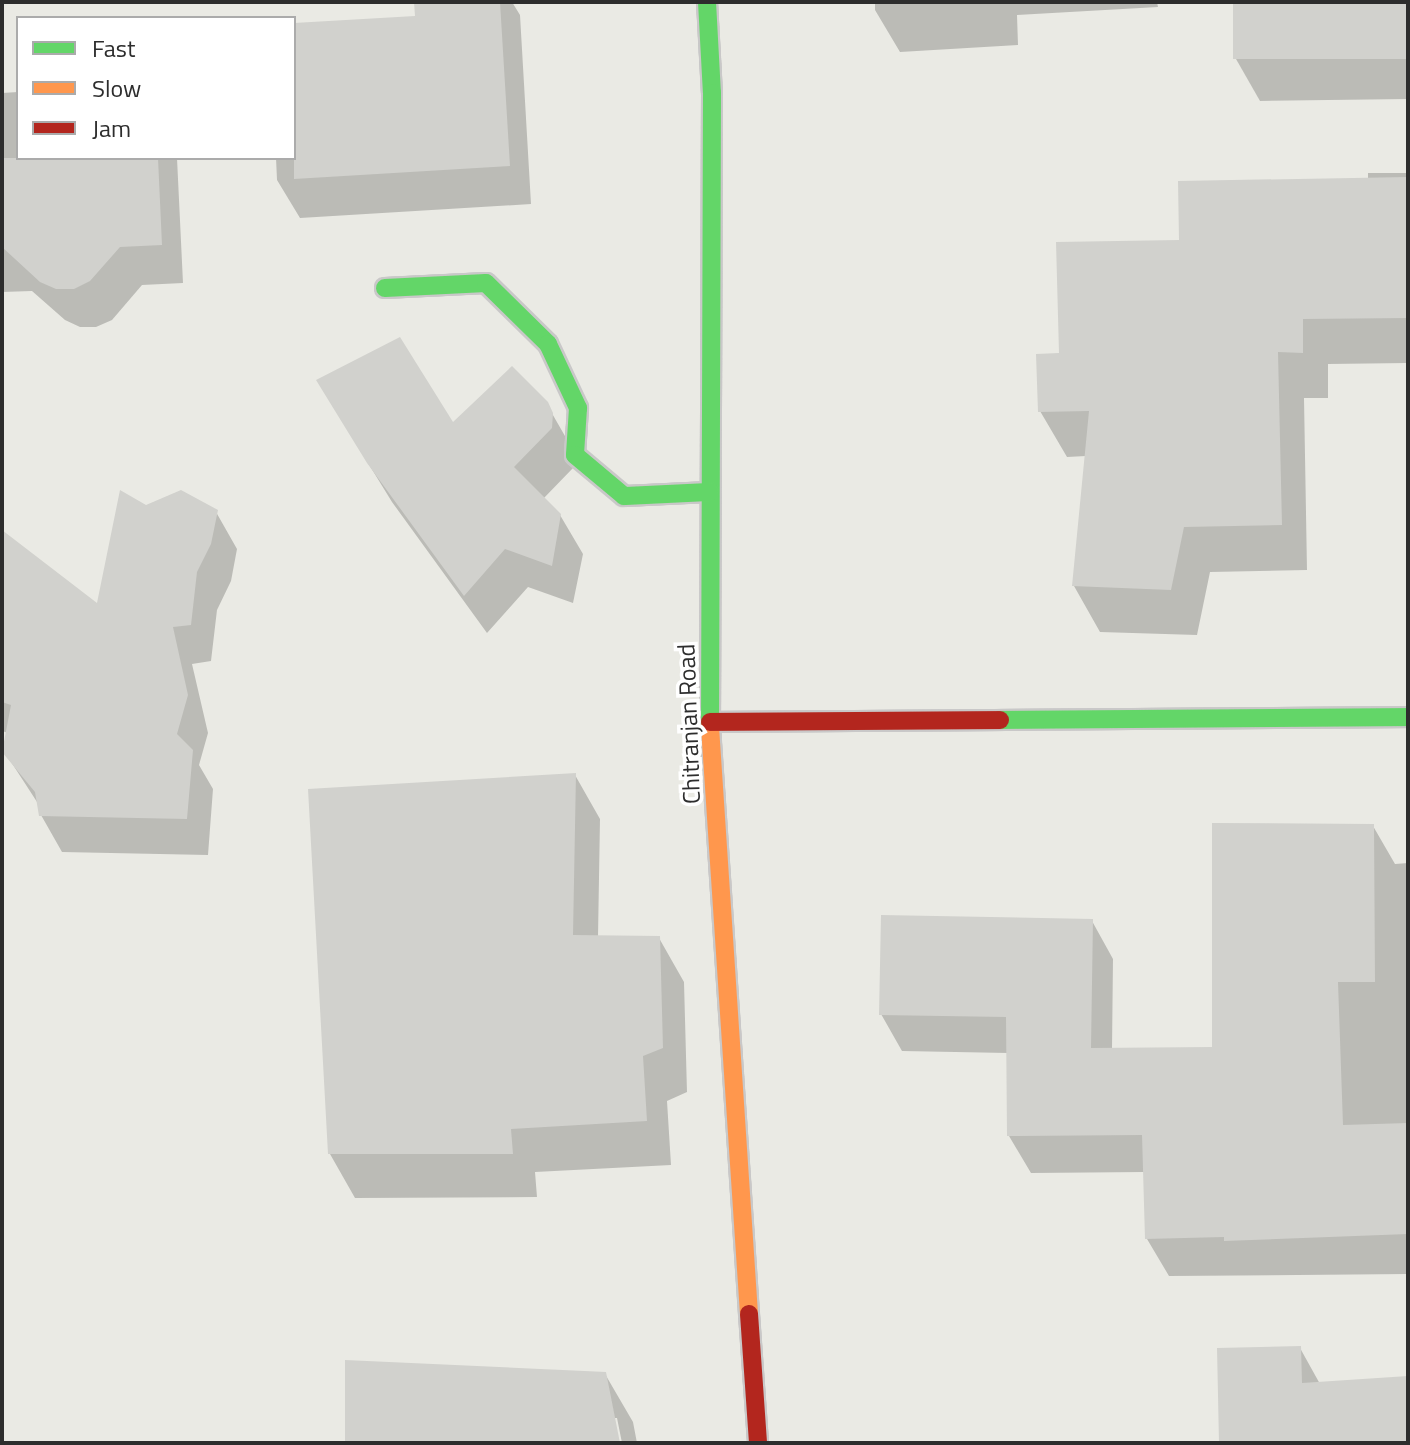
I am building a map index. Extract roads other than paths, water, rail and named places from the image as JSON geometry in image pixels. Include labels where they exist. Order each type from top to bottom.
[{"type":"street","name":"Chitranjan Road","points":[[707,2],[712,93],[710,722],[758,1443]]},
{"type":"street","points":[[385,288],[486,283],[548,344],[578,408],[575,455],[624,496],[710,492]]},
{"type":"street","points":[[710,722],[1408,717]]}]
